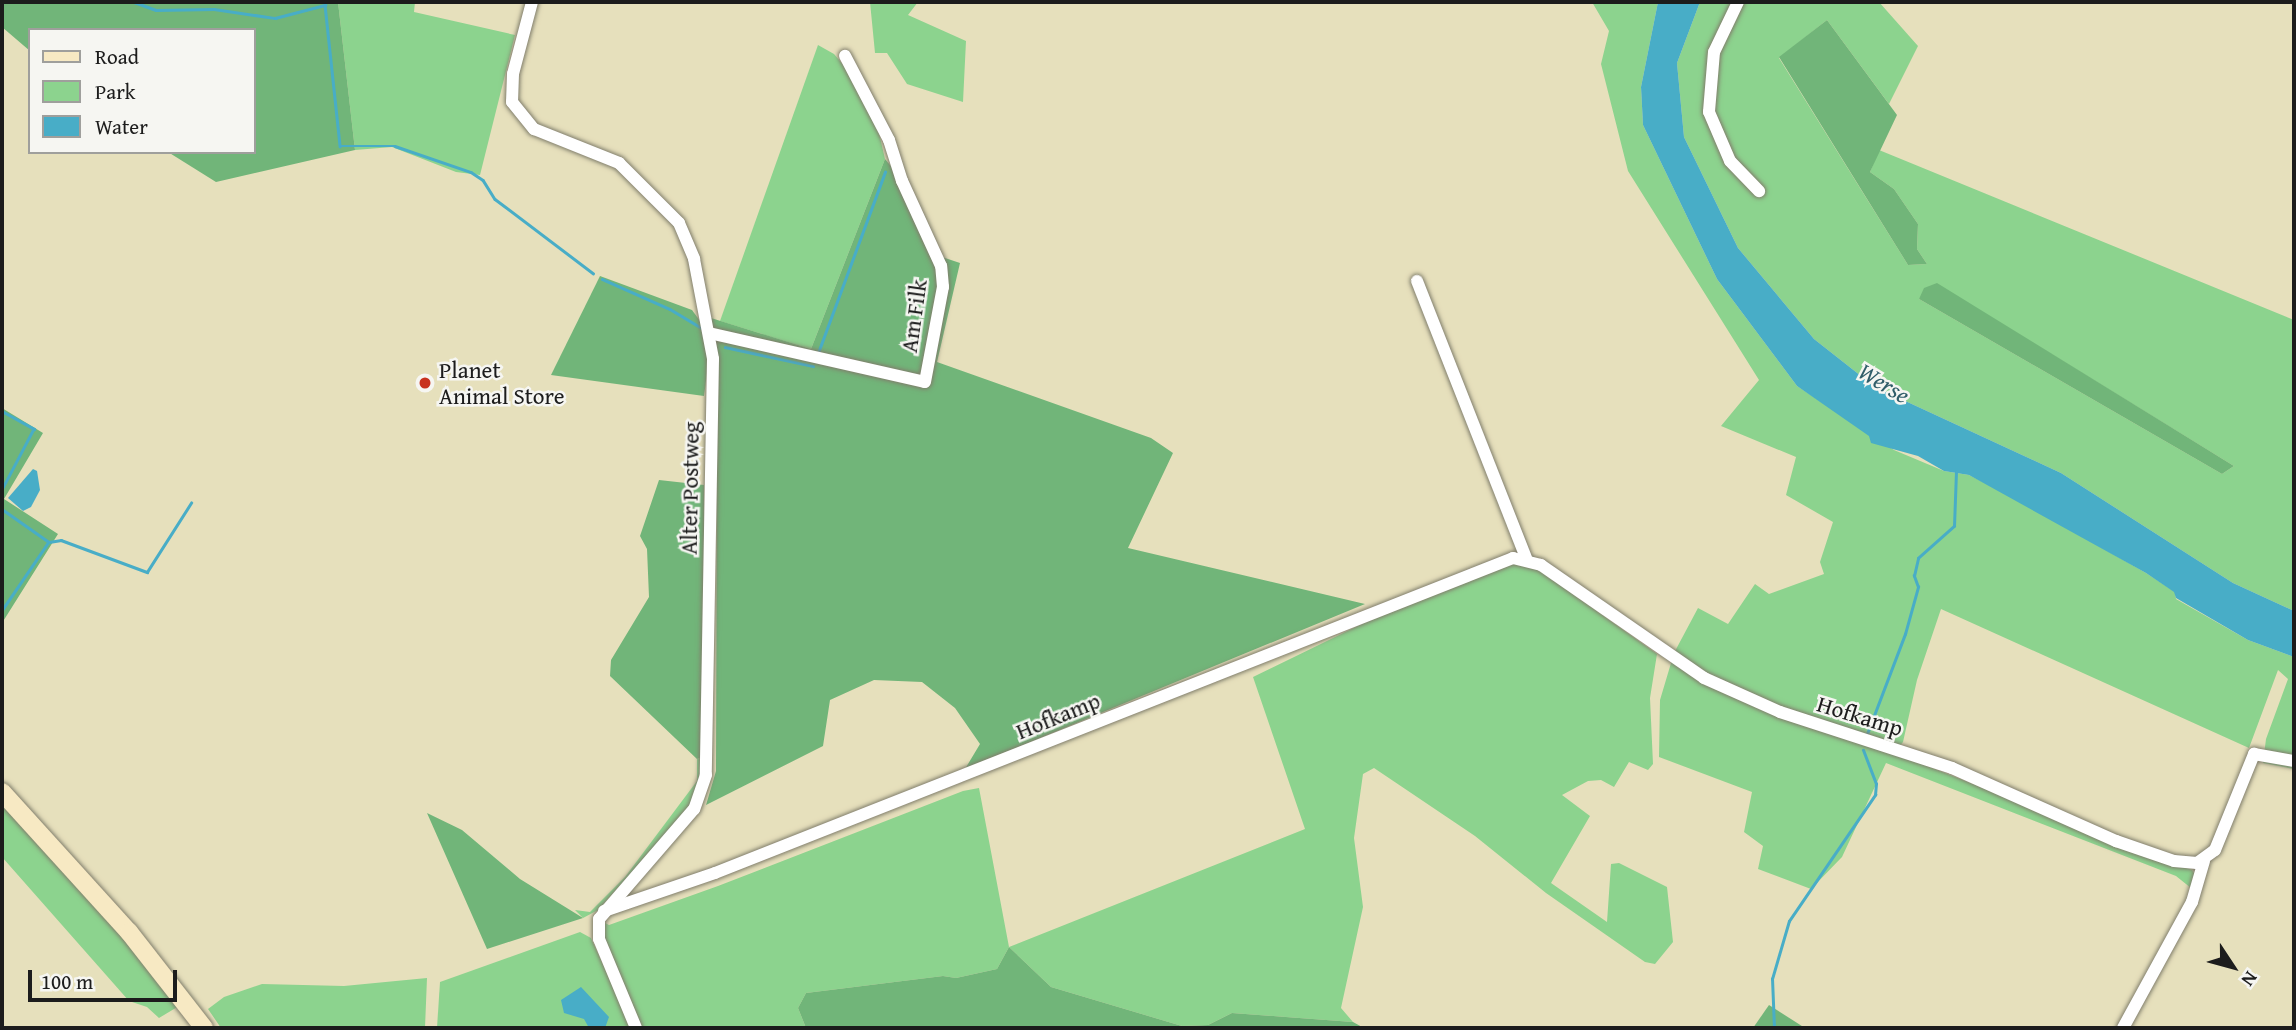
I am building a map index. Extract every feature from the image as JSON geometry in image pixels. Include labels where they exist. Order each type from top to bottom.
[{"type":"main road","points":[[2,792],[129,932],[204,1028]]},
{"type":"street","name":"Alter Postweg","points":[[532,2],[513,74],[512,102],[534,129],[620,163],[679,223],[694,259],[709,333],[713,370],[706,775],[694,809],[604,911]]},
{"type":"street","points":[[1738,2],[1714,52],[1708,103],[1730,161],[1759,191]]},
{"type":"street","name":"Am Filk","points":[[709,333],[925,382],[943,287],[941,265],[902,181],[889,140],[845,55]]},
{"type":"street","points":[[1417,281],[1526,558]]},
{"type":"street","name":"Hofkamp","points":[[604,911],[741,863],[1499,562],[1526,558],[1704,678],[1780,712],[1952,768],[2152,854],[2187,863],[2204,861]]},
{"type":"street","points":[[2123,1028],[2192,902],[2204,861],[2223,835],[2254,754],[2294,761]]},
{"type":"street","points":[[604,911],[599,939],[636,1028]]},
{"type":"green space","points":[[2,2],[338,2],[355,150],[216,182],[171,154],[256,154],[256,28],[28,28],[28,49],[2,27]]},
{"type":"green space","points":[[338,2],[415,2],[414,12],[515,35],[480,175],[456,172],[392,147],[355,150]]},
{"type":"green space","points":[[870,2],[918,2],[908,15],[966,41],[963,102],[907,84],[887,53],[875,53]]},
{"type":"green space","points":[[1592,2],[1658,2],[1641,87],[1643,125],[1717,279],[1797,386],[1894,450],[1944,471],[1969,475],[2011,496],[2146,573],[2175,592],[2176,599],[2248,640],[2294,657],[2294,769],[2263,763],[2266,739],[2288,679],[2278,670],[2249,748],[1941,609],[1917,680],[1903,742],[1894,753],[2192,870],[2195,875],[2191,888],[2176,876],[1886,763],[1842,857],[1811,889],[1758,869],[1763,846],[1744,832],[1752,792],[1659,757],[1660,700],[1674,653],[1698,608],[1728,624],[1755,584],[1769,594],[1824,574],[1820,562],[1833,522],[1786,495],[1796,457],[1721,426],[1759,380],[1628,171],[1601,64],[1609,31]]},
{"type":"green space","points":[[1700,2],[1879,2],[1918,46],[1889,104],[1827,20],[1779,58],[1908,265],[1927,264],[1917,249],[1918,224],[1894,189],[1870,172],[1879,150],[2294,320],[2294,611],[2233,583],[2061,473],[1875,387],[1814,339],[1738,248],[1684,137],[1677,63]],"holes":[[[1937,284],[2234,466],[2222,474],[1919,299]]]},
{"type":"green space","points":[[1827,20],[1897,115],[1870,172],[1894,189],[1918,224],[1917,249],[1927,264],[1908,265],[1779,57]]},
{"type":"green space","points":[[818,45],[834,54],[851,74],[876,120],[885,159],[811,349],[720,321]]},
{"type":"green space","points":[[885,159],[895,171],[930,253],[960,263],[937,362],[1151,438],[1173,453],[1128,548],[1365,604],[965,769],[980,744],[955,708],[922,682],[874,680],[830,700],[823,746],[706,805],[716,771],[717,420],[711,318],[811,349]]},
{"type":"green space","points":[[600,276],[692,310],[703,325],[709,358],[704,396],[551,375]]},
{"type":"green space","points":[[1937,283],[2234,466],[2222,474],[1919,299],[1924,288]]},
{"type":"green space","points":[[2,408],[43,433],[4,499],[58,534],[2,623]]},
{"type":"green space","points":[[659,480],[704,485],[704,706],[702,757],[697,759],[610,676],[611,660],[649,597],[647,549],[640,536]]},
{"type":"green space","points":[[1511,563],[1539,570],[1657,654],[1650,698],[1653,764],[1648,770],[1629,762],[1614,787],[1601,780],[1588,781],[1562,795],[1590,816],[1551,883],[1607,922],[1611,864],[1619,863],[1667,887],[1673,942],[1655,964],[1645,962],[1546,893],[1475,836],[1374,768],[1363,774],[1354,838],[1363,907],[1341,1008],[1353,1022],[1232,1013],[1208,1025],[1182,1026],[1051,987],[1009,947],[1305,829],[1253,677],[1372,619]]},
{"type":"green space","points":[[702,757],[701,778],[692,805],[598,910],[583,918],[575,910],[590,912],[625,877],[697,781],[697,759]]},
{"type":"green space","points":[[979,788],[1009,947],[997,969],[956,978],[943,976],[806,993],[798,1008],[806,1028],[639,1028],[605,941],[603,922],[609,925],[718,886],[963,791]]},
{"type":"green space","points":[[2,805],[124,937],[179,1006],[159,1018],[147,1007],[129,1001],[2,857]]},
{"type":"green space","points":[[427,813],[462,830],[520,879],[583,918],[487,949]]},
{"type":"green space","points":[[580,932],[591,938],[632,1028],[437,1028],[440,982]]},
{"type":"green space","points":[[1009,947],[1051,987],[1182,1026],[1208,1025],[1232,1013],[1353,1022],[1364,1028],[806,1028],[798,1008],[806,993],[943,976],[956,978],[997,969]]},
{"type":"green space","points":[[427,978],[425,1028],[221,1028],[208,1009],[224,997],[262,984],[344,986]]},
{"type":"green space","points":[[1769,1005],[1805,1028],[1753,1028]]},
{"type":"water","points":[[1658,2],[1700,2],[1677,63],[1684,137],[1738,248],[1814,339],[1875,387],[2061,473],[2233,583],[2294,611],[2294,657],[2248,640],[2176,598],[2174,592],[2146,573],[1969,475],[1944,471],[1918,456],[1871,443],[1869,436],[1797,386],[1717,279],[1643,125],[1641,87]]},
{"type":"water","points":[[33,469],[37,471],[40,490],[31,507],[23,511],[8,498]]},
{"type":"water","points":[[581,987],[609,1017],[605,1028],[589,1028],[584,1019],[564,1013],[561,1000]]},
{"type":"waterway","points":[[134,2],[156,10],[214,9],[275,18],[325,5],[340,146],[395,146],[471,172],[483,180],[495,199],[593,273]]},
{"type":"waterway","points":[[818,353],[885,172]]},
{"type":"waterway","points":[[602,279],[670,309],[703,329]]},
{"type":"waterway","points":[[725,347],[813,366]]},
{"type":"waterway","points":[[2,411],[34,429],[2,490]]},
{"type":"waterway","points":[[1867,734],[1905,634],[1918,587],[1914,576],[1918,558],[1954,526],[1956,472]]},
{"type":"waterway","points":[[49,542],[61,540],[147,572],[191,503]]},
{"type":"waterway","points":[[2,509],[49,542],[2,611]]},
{"type":"waterway","points":[[1774,1028],[1772,979],[1789,921],[1875,795],[1876,784],[1863,750]]},
{"type":"place","name":"Planet Animal Store","points":[[425,383]]},
{"type":"water label","name":"Werse","points":[[1884,383]]}]
